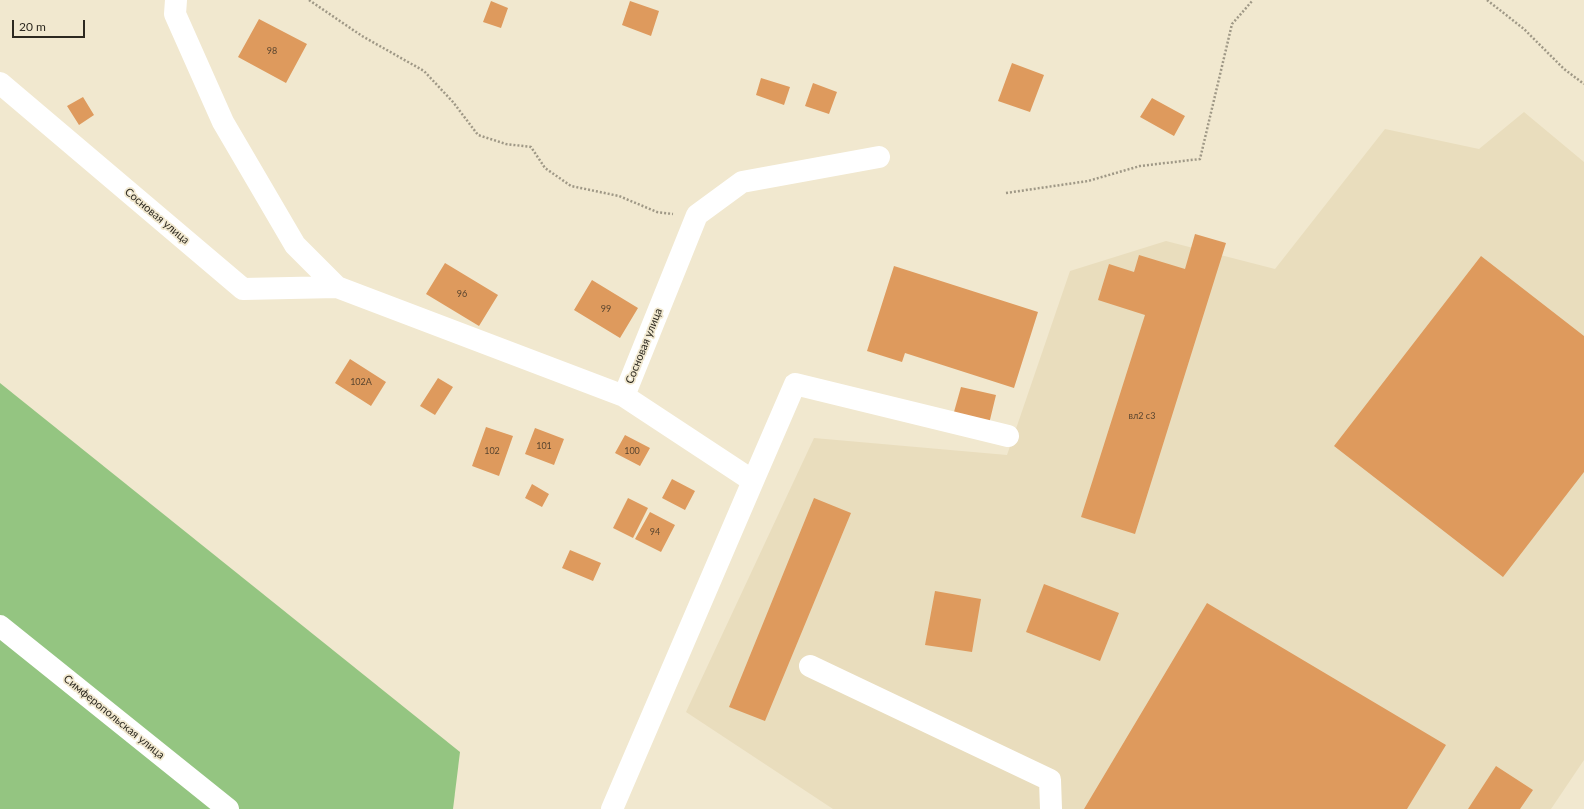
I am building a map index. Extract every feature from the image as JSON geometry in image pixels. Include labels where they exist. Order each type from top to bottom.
[{"type":"lane","name":"Сосновая улица","points":[[176,0],[175,14],[223,122],[295,245],[337,287]]},
{"type":"lane","name":"Сосновая улица","points":[[0,83],[244,289],[337,287],[624,396],[697,215]]},
{"type":"lane","points":[[697,215],[742,182],[879,157]]},
{"type":"lane","points":[[612,809],[795,384],[1008,436]]},
{"type":"lane","points":[[624,396],[753,481]]},
{"type":"lane","name":"Симферопольская улица","points":[[0,626],[228,809]]},
{"type":"lane","points":[[810,666],[1050,780],[1051,809]]},
{"type":"path","points":[[309,0],[362,36],[424,71],[453,102],[478,135],[506,144],[531,147],[545,168],[571,186],[620,196],[657,212],[697,215]]},
{"type":"path","points":[[1006,193],[1088,181],[1140,166],[1200,159],[1232,24],[1253,0]]},
{"type":"path","points":[[1487,0],[1524,29],[1564,69],[1584,84]]},
{"type":"shaded area","points":[[1524,112],[1584,162],[1584,760],[1551,809],[833,809],[686,712],[814,438],[1007,455],[1070,271],[1166,241],[1275,269],[1385,129],[1479,149]]},
{"type":"green space","points":[[0,383],[460,752],[453,809],[0,809]]},
{"type":"building","points":[[491,1],[508,8],[501,28],[483,22]]},
{"type":"building","points":[[630,1],[659,11],[651,36],[622,25]]},
{"type":"building","points":[[259,19],[307,44],[286,83],[238,57]]},
{"type":"building","points":[[1012,63],[1044,75],[1030,112],[998,101]]},
{"type":"building","points":[[761,78],[790,87],[784,105],[756,95]]},
{"type":"building","points":[[813,83],[837,92],[829,114],[805,106]]},
{"type":"building","points":[[83,97],[94,115],[79,125],[67,106]]},
{"type":"building","points":[[1152,98],[1185,116],[1174,136],[1140,117]]},
{"type":"building","points":[[1195,234],[1226,243],[1135,534],[1081,517],[1145,315],[1098,300],[1109,264],[1134,272],[1139,255],[1185,269]]},
{"type":"building","points":[[1481,256],[1584,336],[1584,472],[1503,577],[1334,446]]},
{"type":"building","points":[[445,263],[498,295],[479,326],[426,294]]},
{"type":"building","points":[[894,266],[1038,312],[1014,388],[905,353],[902,362],[867,351]]},
{"type":"building","points":[[592,280],[638,308],[620,338],[574,310]]},
{"type":"building","points":[[350,359],[386,382],[371,406],[335,383]]},
{"type":"building","points":[[438,378],[453,387],[435,415],[420,406]]},
{"type":"building","points":[[961,387],[996,395],[988,428],[952,419]]},
{"type":"building","points":[[486,427],[513,436],[499,476],[472,466]]},
{"type":"building","points":[[535,428],[564,439],[554,465],[525,454]]},
{"type":"building","points":[[625,435],[650,448],[640,466],[615,453]]},
{"type":"building","points":[[672,479],[695,491],[685,510],[662,498]]},
{"type":"building","points":[[532,484],[549,494],[542,507],[525,498]]},
{"type":"building","points":[[628,498],[648,508],[633,538],[613,528]]},
{"type":"building","points":[[814,498],[851,513],[765,721],[729,707]]},
{"type":"building","points":[[650,512],[675,525],[661,552],[635,539]]},
{"type":"building","points":[[570,550],[601,563],[593,581],[562,568]]},
{"type":"building","points":[[1044,584],[1119,613],[1100,661],[1026,632]]},
{"type":"building","points":[[935,591],[981,599],[972,652],[925,645]]},
{"type":"building","points":[[1207,603],[1446,745],[1407,809],[1084,809]]},
{"type":"building","points":[[1496,766],[1533,790],[1520,809],[1468,809]]}]
